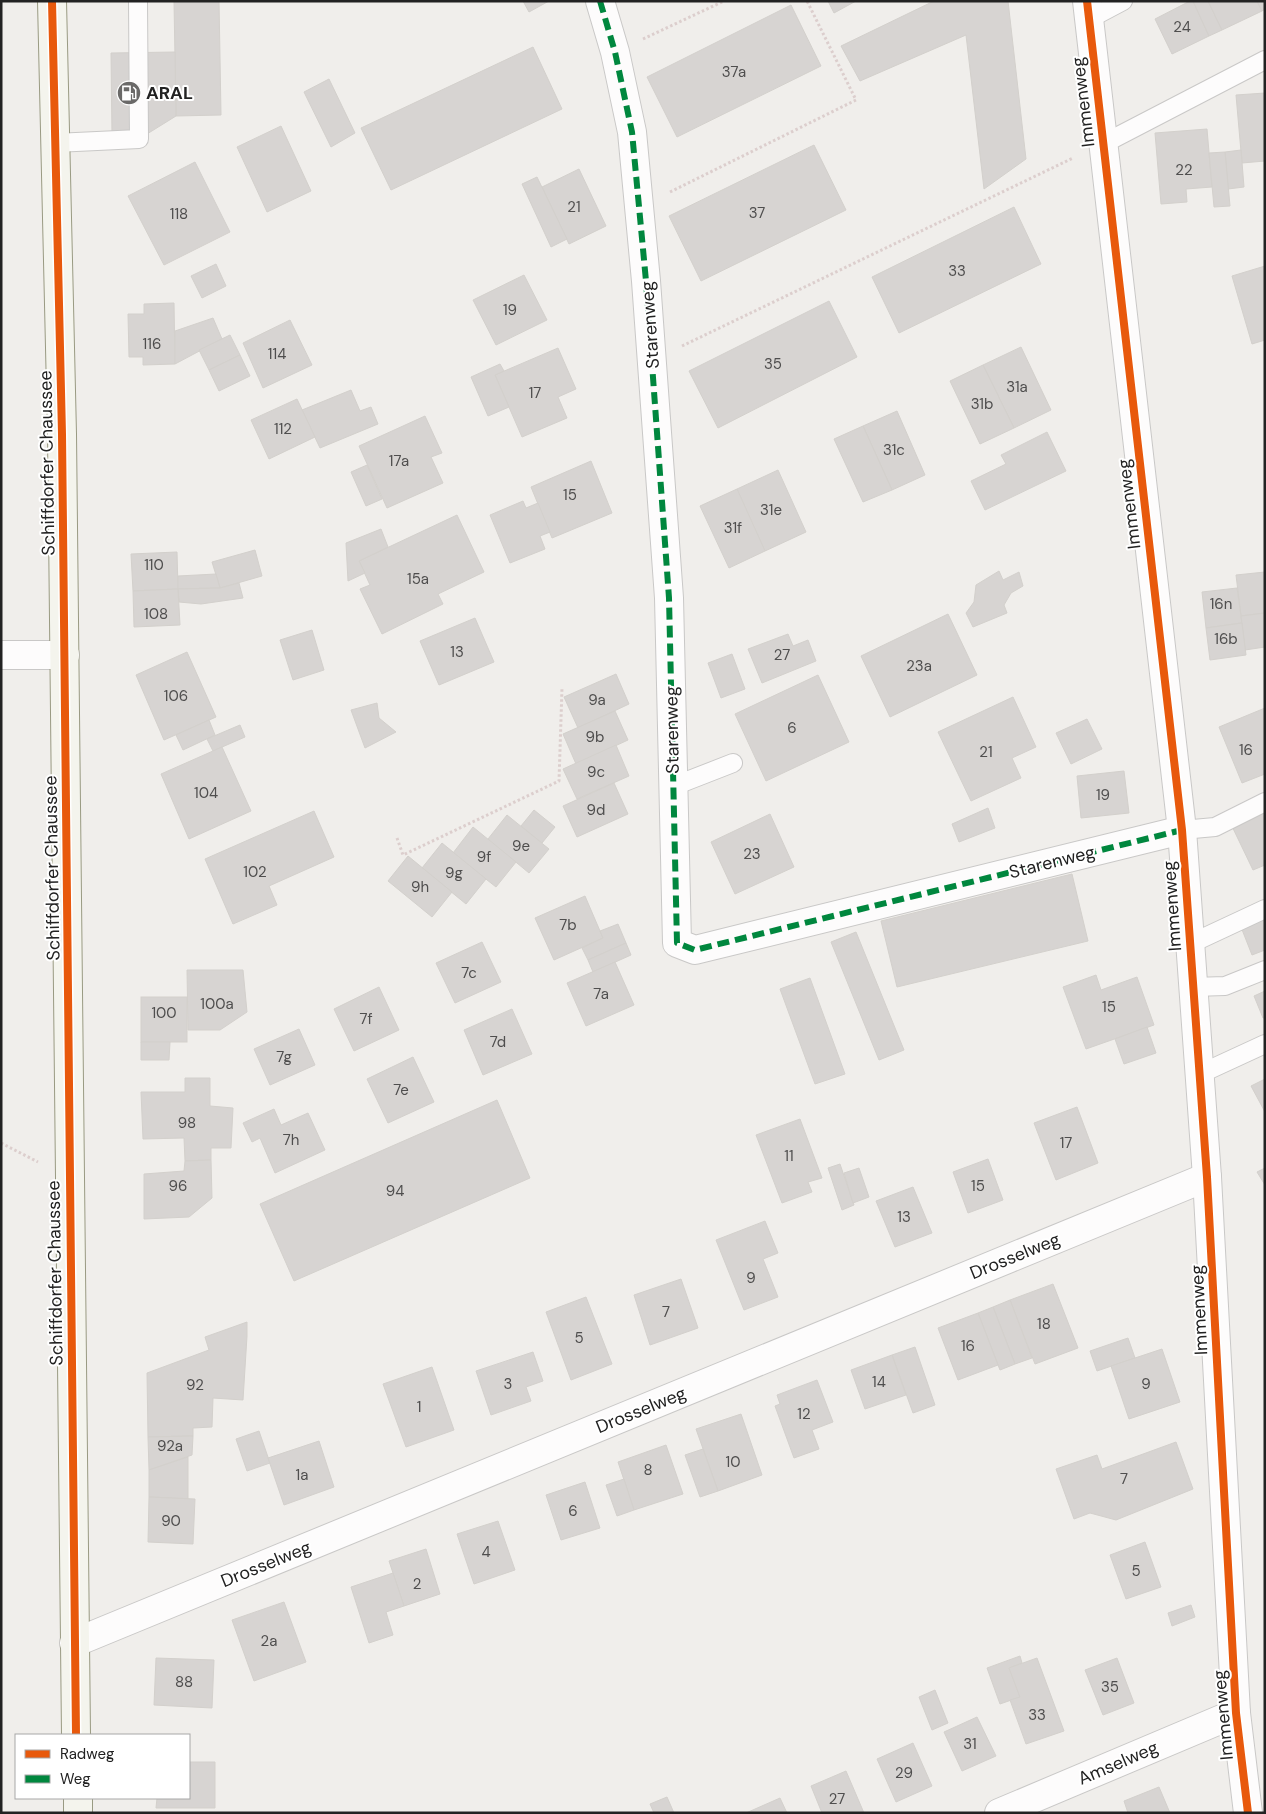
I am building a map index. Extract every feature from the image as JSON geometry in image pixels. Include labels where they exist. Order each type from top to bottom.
[{"type":"main road","name":"Schiffdorfer Chaussee","points":[[52,1],[62,434],[76,1734]]},
{"type":"main road","points":[[78,1799],[78,1813]]},
{"type":"street","name":"Starenweg","points":[[600,1],[615,52],[632,132],[640,206],[669,598],[677,943],[695,950],[1182,830]]},
{"type":"street","name":"Immenweg","points":[[1088,10],[1182,830],[1207,1176],[1236,1713],[1248,1813]]},
{"type":"street","points":[[1,655],[65,655]]},
{"type":"street","name":"Drosselweg","points":[[74,1643],[1207,1176]]},
{"type":"street","name":"Amselweg","points":[[999,1813],[1236,1713]]},
{"type":"lane","points":[[55,143],[139,139],[138,1]]},
{"type":"lane","points":[[1088,10],[1124,1]]},
{"type":"lane","points":[[1103,144],[1265,60]]},
{"type":"lane","points":[[674,786],[733,763]]},
{"type":"lane","points":[[1182,830],[1216,827],[1265,802]]},
{"type":"lane","points":[[1190,944],[1265,909]]},
{"type":"lane","points":[[1193,987],[1225,986],[1265,970]]},
{"type":"lane","points":[[1200,1074],[1265,1044]]},
{"type":"path","points":[[615,52],[724,1]]},
{"type":"path","points":[[640,206],[856,100],[807,1]]},
{"type":"path","points":[[652,360],[1103,144]]},
{"type":"path","points":[[397,838],[403,855],[559,781],[562,688]]},
{"type":"path","points":[[1,1144],[70,1178]]},
{"type":"building","points":[[174,1],[219,1],[221,115],[176,116]]},
{"type":"building","points":[[523,1],[549,1],[529,12]]},
{"type":"building","points":[[828,1],[856,1],[834,13]]},
{"type":"building","points":[[934,1],[1008,1],[1026,159],[984,189],[966,35],[860,81],[841,46]]},
{"type":"building","points":[[1193,1],[1209,36],[1172,54],[1155,19]]},
{"type":"building","points":[[1193,1],[1208,1],[1222,30],[1209,36]]},
{"type":"building","points":[[1208,1],[1257,1],[1262,11],[1222,30]]},
{"type":"building","points":[[1257,1],[1265,1],[1265,9],[1262,11]]},
{"type":"building","points":[[791,5],[821,66],[677,137],[647,77]]},
{"type":"building","points":[[533,47],[562,109],[391,190],[361,128]]},
{"type":"building","points":[[175,52],[176,116],[147,134],[112,135],[111,53]]},
{"type":"building","points":[[329,79],[355,133],[331,147],[304,92]]},
{"type":"building","points":[[1265,93],[1265,161],[1242,163],[1236,95]]},
{"type":"building","points":[[281,126],[311,191],[267,212],[237,147]]},
{"type":"building","points":[[1207,129],[1212,187],[1186,189],[1187,202],[1161,204],[1155,133]]},
{"type":"building","points":[[814,145],[846,210],[701,281],[669,216]]},
{"type":"building","points":[[1241,150],[1244,187],[1228,189],[1225,152]]},
{"type":"building","points":[[1225,152],[1230,206],[1214,207],[1209,153]]},
{"type":"building","points":[[195,162],[230,232],[164,265],[128,196]]},
{"type":"building","points":[[579,169],[606,226],[569,244],[542,187]]},
{"type":"building","points":[[537,177],[567,239],[551,247],[522,184]]},
{"type":"building","points":[[1014,207],[1041,264],[899,333],[872,277]]},
{"type":"building","points":[[216,264],[226,286],[202,298],[191,276]]},
{"type":"building","points":[[1265,266],[1265,340],[1252,344],[1232,276]]},
{"type":"building","points":[[524,275],[547,320],[496,345],[473,300]]},
{"type":"building","points":[[829,301],[857,357],[718,428],[689,371]]},
{"type":"building","points":[[174,303],[175,364],[143,365],[143,357],[129,357],[128,314],[144,314],[144,304]]},
{"type":"building","points":[[213,318],[222,339],[175,364],[175,331]]},
{"type":"building","points":[[290,320],[312,365],[263,388],[243,343]]},
{"type":"building","points":[[230,335],[240,355],[209,370],[199,350]]},
{"type":"building","points":[[1021,347],[1051,410],[1014,428],[983,365]]},
{"type":"building","points":[[558,348],[576,389],[558,397],[567,418],[522,437],[495,375]]},
{"type":"building","points":[[240,355],[250,376],[219,391],[209,370]]},
{"type":"building","points":[[500,364],[504,371],[495,375],[509,407],[488,416],[471,377]]},
{"type":"building","points":[[983,365],[1014,428],[980,444],[950,381]]},
{"type":"building","points":[[351,390],[360,411],[371,407],[378,424],[320,448],[302,410]]},
{"type":"building","points":[[297,399],[315,437],[269,459],[251,420]]},
{"type":"building","points":[[897,411],[925,475],[892,490],[863,426]]},
{"type":"building","points":[[425,416],[442,453],[431,457],[443,483],[387,508],[359,446]]},
{"type":"building","points":[[863,426],[892,490],[863,502],[834,439]]},
{"type":"building","points":[[1047,432],[1066,471],[985,510],[971,481],[1006,464],[1001,455]]},
{"type":"building","points":[[591,461],[612,513],[552,538],[531,487]]},
{"type":"building","points":[[367,465],[382,499],[366,506],[351,472]]},
{"type":"building","points":[[778,470],[806,532],[765,551],[737,489]]},
{"type":"building","points":[[737,489],[765,551],[729,568],[700,506]]},
{"type":"building","points":[[523,501],[526,508],[538,503],[550,532],[540,536],[545,549],[510,563],[490,515]]},
{"type":"building","points":[[457,515],[484,572],[438,594],[443,604],[382,634],[360,589],[370,585],[359,561]]},
{"type":"building","points":[[381,529],[388,547],[359,561],[365,573],[348,581],[346,543]]},
{"type":"building","points":[[255,550],[262,576],[220,588],[212,562]]},
{"type":"building","points":[[177,552],[178,589],[133,591],[131,554]]},
{"type":"building","points":[[999,571],[1003,580],[1019,572],[1023,586],[1011,593],[1004,605],[1007,613],[973,627],[966,613],[974,602],[976,585]]},
{"type":"building","points":[[1265,572],[1265,613],[1241,616],[1236,575]]},
{"type":"building","points":[[216,574],[220,588],[178,589],[178,576]]},
{"type":"building","points":[[239,583],[243,598],[201,604],[179,602],[178,589],[220,588]]},
{"type":"building","points":[[1237,588],[1242,623],[1206,628],[1202,592]]},
{"type":"building","points":[[178,589],[180,625],[134,627],[133,591]]},
{"type":"building","points":[[1265,613],[1265,647],[1245,650],[1241,616]]},
{"type":"building","points":[[948,614],[977,675],[890,717],[861,656]]},
{"type":"building","points":[[475,618],[494,662],[439,685],[420,641]]},
{"type":"building","points":[[1242,623],[1246,655],[1210,660],[1206,628]]},
{"type":"building","points":[[312,630],[324,670],[293,680],[280,640]]},
{"type":"building","points":[[788,634],[793,646],[808,640],[816,661],[762,683],[748,649]]},
{"type":"building","points":[[187,652],[216,717],[164,740],[136,675]]},
{"type":"building","points":[[732,654],[745,689],[721,698],[708,663]]},
{"type":"building","points":[[616,674],[629,704],[578,728],[564,697]]},
{"type":"building","points":[[818,675],[849,742],[766,781],[735,714]]},
{"type":"building","points":[[1013,697],[1036,747],[1012,758],[1021,778],[971,801],[938,732]]},
{"type":"building","points":[[377,703],[379,718],[396,732],[365,748],[351,710]]},
{"type":"building","points":[[1265,708],[1265,774],[1242,783],[1219,727]]},
{"type":"building","points":[[615,711],[628,740],[576,764],[563,734]]},
{"type":"building","points":[[1087,719],[1102,749],[1071,764],[1056,733]]},
{"type":"building","points":[[209,720],[215,735],[183,750],[176,735]]},
{"type":"building","points":[[240,725],[245,737],[213,751],[207,739]]},
{"type":"building","points":[[616,745],[629,776],[577,799],[563,769]]},
{"type":"building","points":[[222,747],[251,811],[189,839],[161,774]]},
{"type":"building","points":[[1124,771],[1129,813],[1081,818],[1077,776]]},
{"type":"building","points":[[614,783],[628,814],[577,837],[563,806]]},
{"type":"building","points":[[1265,801],[1265,865],[1253,870],[1228,818]]},
{"type":"building","points":[[988,808],[995,828],[959,842],[952,824]]},
{"type":"building","points":[[534,810],[555,827],[542,843],[521,826]]},
{"type":"building","points":[[314,811],[334,857],[269,886],[277,905],[233,924],[205,859]]},
{"type":"building","points":[[770,814],[794,867],[735,894],[711,842]]},
{"type":"building","points":[[507,815],[549,849],[529,873],[488,839]]},
{"type":"building","points":[[473,827],[516,862],[496,887],[453,853]]},
{"type":"building","points":[[442,843],[486,879],[466,904],[422,868]]},
{"type":"building","points":[[408,856],[452,892],[432,917],[388,881]]},
{"type":"building","points":[[1072,874],[1088,941],[897,987],[881,921]]},
{"type":"building","points":[[585,896],[603,938],[554,960],[535,918]]},
{"type":"building","points":[[1265,918],[1265,950],[1252,955],[1241,927]]},
{"type":"building","points":[[618,924],[626,943],[588,960],[582,948],[603,938],[600,931]]},
{"type":"building","points":[[856,932],[904,1050],[879,1060],[831,942]]},
{"type":"building","points":[[482,942],[501,982],[455,1003],[436,963]]},
{"type":"building","points":[[626,943],[631,955],[593,972],[588,960]]},
{"type":"building","points":[[615,962],[634,1005],[586,1026],[567,983]]},
{"type":"building","points":[[187,970],[243,970],[247,1012],[220,1030],[188,1030]]},
{"type":"building","points":[[1096,975],[1101,990],[1137,977],[1154,1025],[1086,1049],[1063,987]]},
{"type":"building","points":[[810,978],[845,1074],[815,1084],[780,989]]},
{"type":"building","points":[[379,987],[399,1030],[354,1051],[334,1009]]},
{"type":"building","points":[[1265,991],[1265,1018],[1263,1018],[1254,996]]},
{"type":"building","points":[[141,997],[187,997],[187,1042],[141,1042]]},
{"type":"building","points":[[512,1009],[532,1054],[483,1075],[464,1030]]},
{"type":"building","points":[[1147,1027],[1156,1053],[1124,1064],[1115,1039]]},
{"type":"building","points":[[299,1029],[315,1065],[270,1085],[254,1049]]},
{"type":"building","points":[[141,1042],[170,1042],[169,1060],[141,1060]]},
{"type":"building","points":[[413,1057],[434,1102],[388,1123],[367,1079]]},
{"type":"building","points":[[185,1078],[210,1078],[210,1106],[233,1108],[231,1148],[211,1148],[211,1160],[185,1161],[184,1138],[143,1139],[141,1092],[185,1092]]},
{"type":"building","points":[[1265,1079],[1265,1112],[1251,1086]]},
{"type":"building","points":[[497,1100],[530,1178],[294,1281],[260,1204]]},
{"type":"building","points":[[1077,1107],[1098,1163],[1056,1180],[1034,1123]]},
{"type":"building","points":[[274,1109],[281,1125],[308,1113],[325,1150],[275,1173],[260,1138],[252,1142],[243,1123]]},
{"type":"building","points":[[800,1119],[822,1178],[808,1182],[812,1192],[782,1203],[756,1135]]},
{"type":"building","points":[[988,1159],[1003,1200],[968,1213],[953,1172]]},
{"type":"building","points":[[211,1160],[212,1198],[189,1217],[144,1219],[144,1174],[184,1171],[185,1161]]},
{"type":"building","points":[[840,1164],[854,1205],[842,1210],[828,1168]]},
{"type":"building","points":[[859,1168],[869,1197],[853,1203],[844,1173]]},
{"type":"building","points":[[1265,1168],[1265,1185],[1257,1172]]},
{"type":"building","points":[[913,1187],[932,1233],[895,1247],[876,1201]]},
{"type":"building","points":[[765,1221],[778,1253],[763,1259],[778,1297],[744,1310],[716,1240]]},
{"type":"building","points":[[681,1279],[698,1328],[650,1345],[634,1295]]},
{"type":"building","points":[[1053,1284],[1078,1348],[1035,1364],[1010,1300]]},
{"type":"building","points":[[586,1297],[612,1364],[571,1380],[546,1312]]},
{"type":"building","points":[[1010,1300],[1032,1358],[1015,1364],[993,1307]]},
{"type":"building","points":[[993,1307],[1015,1364],[1000,1370],[978,1313]]},
{"type":"building","points":[[978,1313],[998,1365],[958,1380],[938,1328]]},
{"type":"building","points":[[247,1322],[243,1400],[213,1398],[212,1427],[193,1428],[193,1436],[148,1437],[147,1373],[209,1350],[205,1337]]},
{"type":"building","points":[[1128,1338],[1135,1358],[1097,1371],[1090,1351]]},
{"type":"building","points":[[915,1347],[935,1405],[913,1413],[892,1355]]},
{"type":"building","points":[[1162,1349],[1180,1402],[1129,1419],[1111,1366]]},
{"type":"building","points":[[533,1352],[543,1381],[526,1387],[531,1401],[491,1415],[476,1371]]},
{"type":"building","points":[[892,1355],[906,1395],[865,1409],[851,1370]]},
{"type":"building","points":[[432,1367],[454,1430],[406,1447],[383,1384]]},
{"type":"building","points":[[817,1380],[833,1422],[812,1430],[819,1449],[794,1458],[775,1406],[780,1404],[777,1395]]},
{"type":"building","points":[[741,1414],[762,1475],[718,1491],[696,1429]]},
{"type":"building","points":[[259,1431],[270,1463],[247,1471],[236,1439]]},
{"type":"building","points":[[193,1436],[192,1455],[149,1470],[148,1437]]},
{"type":"building","points":[[319,1441],[334,1487],[284,1505],[268,1458]]},
{"type":"building","points":[[1176,1442],[1193,1489],[1116,1520],[1090,1513],[1074,1519],[1056,1469],[1097,1455],[1102,1469]]},
{"type":"building","points":[[666,1445],[683,1494],[634,1510],[618,1462]]},
{"type":"building","points":[[703,1449],[718,1491],[700,1497],[685,1455]]},
{"type":"building","points":[[188,1457],[188,1499],[149,1497],[149,1470]]},
{"type":"building","points":[[624,1479],[634,1510],[617,1516],[606,1485]]},
{"type":"building","points":[[585,1482],[600,1528],[561,1540],[546,1495]]},
{"type":"building","points":[[149,1497],[195,1499],[193,1544],[148,1542]]},
{"type":"building","points":[[498,1521],[515,1570],[474,1584],[457,1534]]},
{"type":"building","points":[[1145,1542],[1161,1587],[1126,1599],[1110,1555]]},
{"type":"building","points":[[426,1549],[440,1594],[404,1606],[389,1561]]},
{"type":"building","points":[[393,1573],[404,1606],[386,1612],[393,1635],[369,1643],[351,1587]]},
{"type":"building","points":[[284,1602],[306,1662],[254,1681],[232,1620]]},
{"type":"building","points":[[1191,1605],[1195,1617],[1172,1626],[1168,1613]]},
{"type":"building","points":[[1020,1656],[1022,1663],[1009,1668],[1020,1697],[1000,1704],[987,1668]]},
{"type":"building","points":[[156,1658],[214,1660],[212,1708],[154,1705]]},
{"type":"building","points":[[1037,1658],[1064,1731],[1026,1744],[1010,1700],[1020,1697],[1009,1668]]},
{"type":"building","points":[[1117,1658],[1134,1703],[1103,1715],[1085,1670]]},
{"type":"building","points":[[935,1690],[948,1723],[932,1730],[919,1697]]},
{"type":"building","points":[[977,1717],[996,1756],[962,1771],[944,1732]]},
{"type":"building","points":[[913,1743],[932,1786],[896,1802],[877,1759]]},
{"type":"building","points":[[190,1762],[215,1762],[215,1808],[156,1808],[157,1799],[190,1799]]},
{"type":"building","points":[[846,1771],[864,1813],[822,1813],[811,1786]]},
{"type":"building","points":[[1159,1787],[1170,1813],[1128,1813],[1124,1801]]},
{"type":"building","points":[[667,1797],[674,1813],[654,1813],[650,1804]]},
{"type":"building","points":[[780,1798],[787,1813],[746,1813]]},
{"type":"marked path","points":[[600,1],[615,52],[632,132],[646,281],[669,598],[677,943],[695,950],[1182,830]]},
{"type":"cycle path","points":[[52,1],[62,434],[76,1734]]},
{"type":"cycle path","points":[[1087,1],[1182,830],[1207,1177],[1236,1713],[1248,1813]]},
{"type":"place","name":"ARAL","points":[[129,93]]}]
